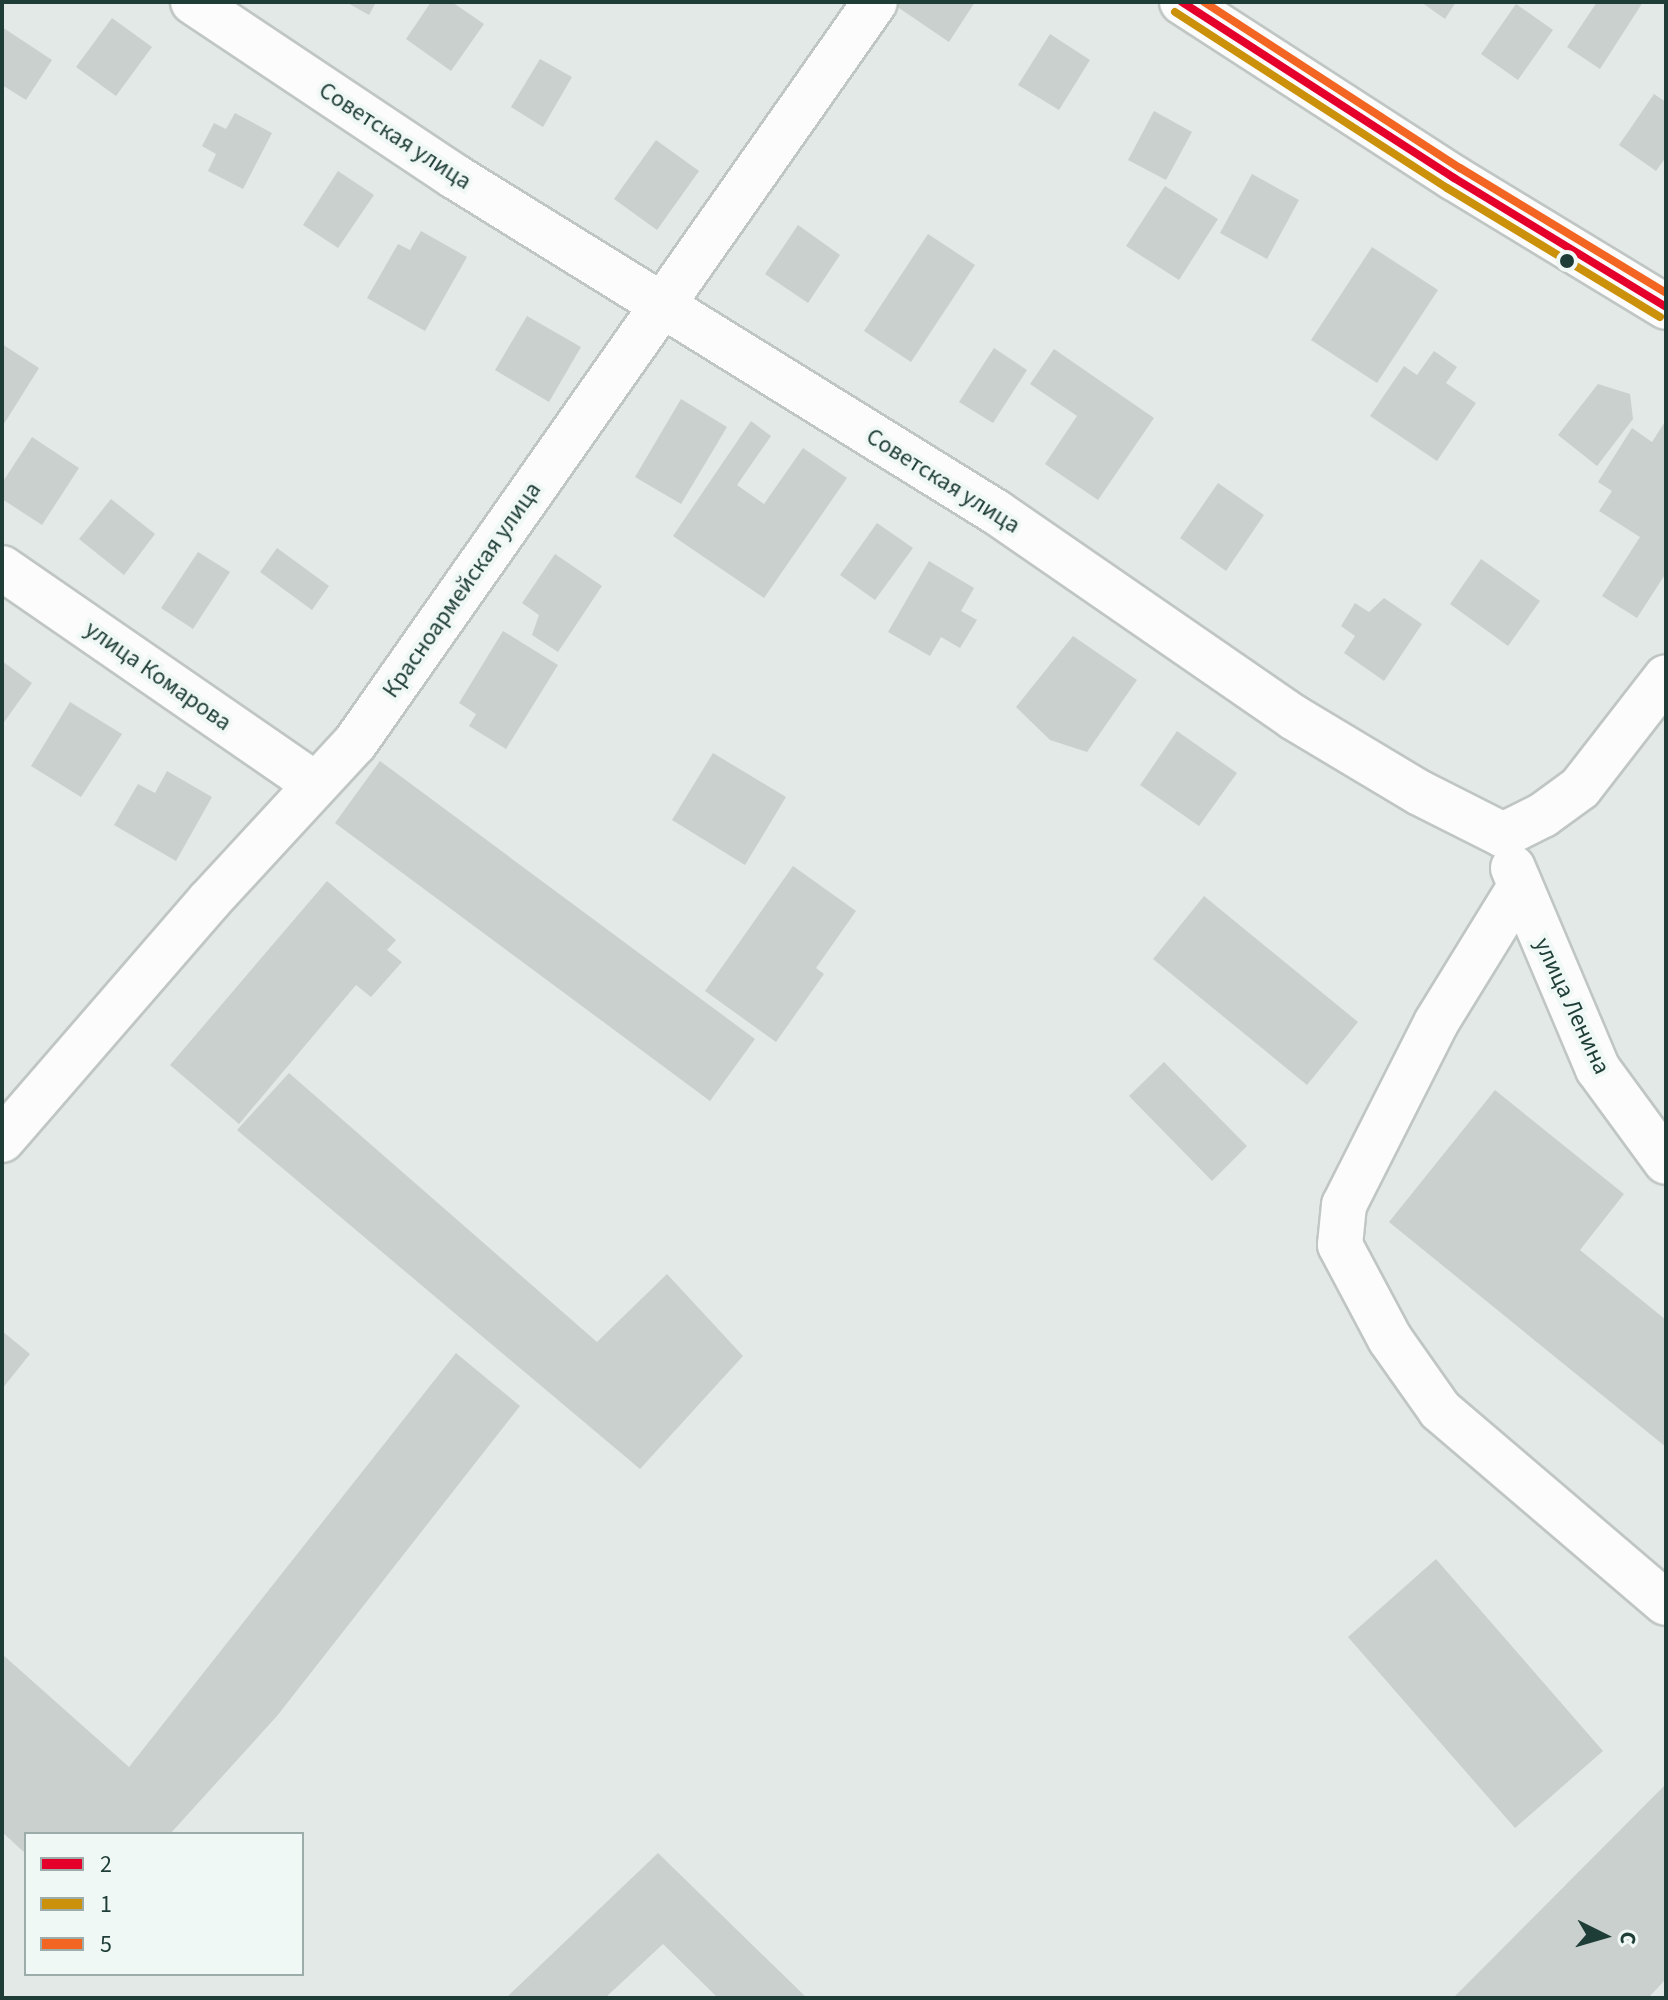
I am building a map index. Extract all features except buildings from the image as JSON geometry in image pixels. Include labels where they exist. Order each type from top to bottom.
[{"type":"street","name":"Советская улица","points":[[193,2],[454,176],[996,512],[1293,717],[1420,793],[1503,835]]},
{"type":"street","name":"Красноармейская улица","points":[[2,1140],[315,784],[355,743],[875,2]]},
{"type":"street","points":[[1182,2],[1454,178],[1666,307]]},
{"type":"street","name":"улица Комарова","points":[[2,568],[315,784]]},
{"type":"street","points":[[1503,835],[1543,815],[1580,788],[1663,691]]},
{"type":"street","name":"улица Ленина","points":[[1503,835],[1519,888],[1598,1069],[1666,1162]]},
{"type":"street","points":[[1519,888],[1436,1023],[1344,1205],[1340,1245],[1390,1339],[1440,1410],[1666,1603]]},
{"type":"transit line","name":"2","points":[[1182,2],[1454,178],[1666,307]]},
{"type":"transit line","name":"5","points":[[1204,2],[1460,168],[1666,293]]},
{"type":"transit line","name":"1","points":[[1175,12],[1447,188],[1660,317]]}]
